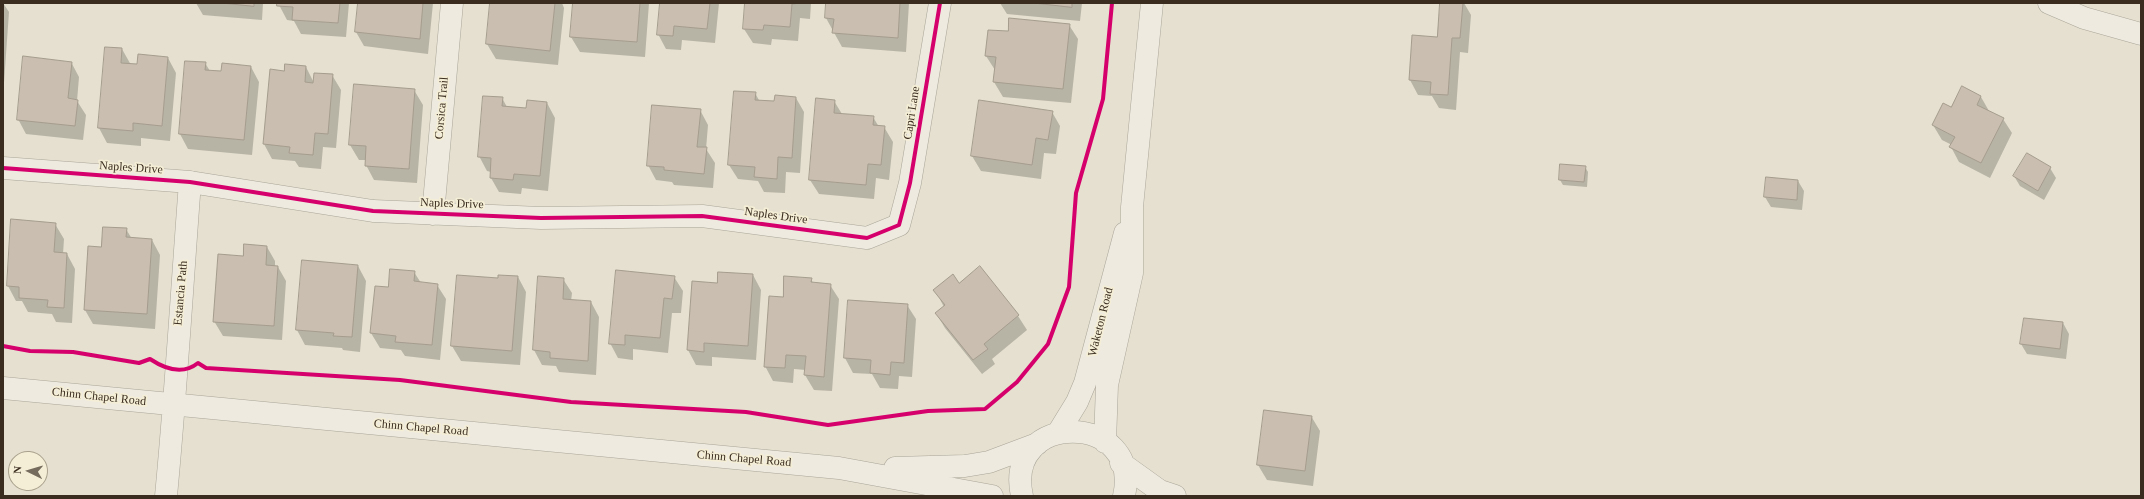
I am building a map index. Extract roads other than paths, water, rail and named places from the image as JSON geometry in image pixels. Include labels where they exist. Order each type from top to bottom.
[{"type":"street","name":"Corsica Trail","points":[[433,214],[452,3]]},
{"type":"street","name":"Capri Lane","points":[[899,225],[910,183],[940,3]]},
{"type":"street","name":"Waketon Road","points":[[1105,442],[1107,385],[1132,273],[1132,207],[1152,3]]},
{"type":"street","points":[[2049,3],[2084,18],[2141,34]]},
{"type":"street","name":"Naples Drive","points":[[3,168],[190,182],[372,211],[541,218],[702,216],[867,238],[899,225]]},
{"type":"street","name":"Estancia Path","points":[[166,496],[175,404],[175,368],[190,182]]},
{"type":"street","name":"Waketon Road","points":[[1058,433],[1078,402],[1085,383],[1132,207]]},
{"type":"street","name":"Chinn Chapel Road","points":[[3,388],[839,468],[992,496]]},
{"type":"street","points":[[1058,433],[1070,430],[1081,431],[1094,435],[1115,451],[1125,476],[1124,496]]},
{"type":"street","name":"Chinn Chapel Road","points":[[839,468],[965,466],[989,462],[1037,444],[1058,433]]},
{"type":"street","points":[[1022,496],[1021,476],[1024,464],[1037,444]]},
{"type":"street","points":[[1121,463],[1160,491],[1175,496]]}]
